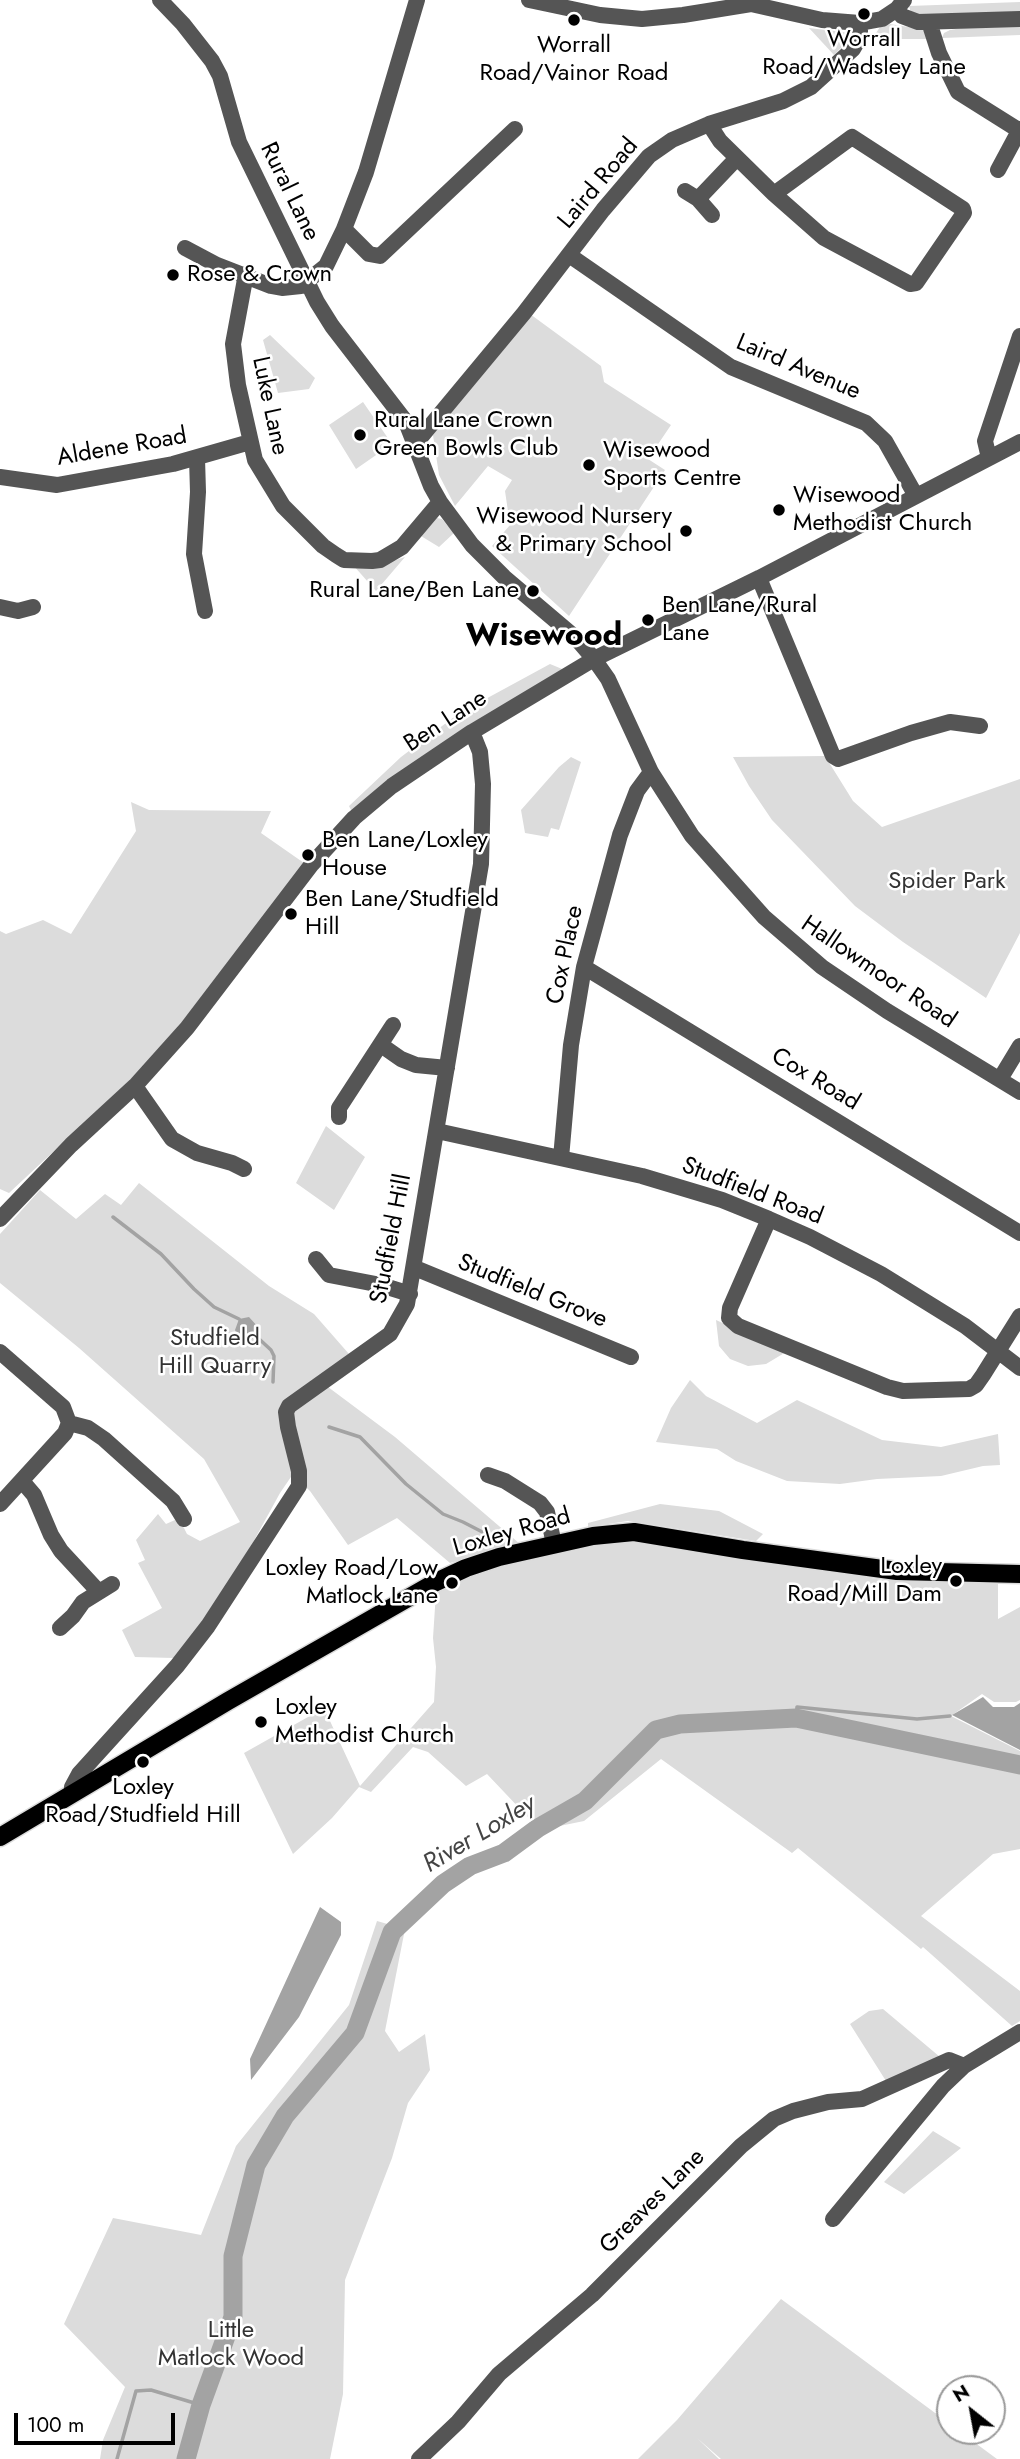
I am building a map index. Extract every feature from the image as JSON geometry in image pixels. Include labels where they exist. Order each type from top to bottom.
[{"type":"main road","name":"Loxley Road","points":[[0,1838],[228,1701],[436,1582],[466,1568],[554,1544],[593,1536],[634,1532],[897,1571],[1020,1574]]},
{"type":"street","name":"Rural Lane","points":[[160,0],[212,61],[220,76],[239,142],[324,315],[406,422],[440,502],[472,545],[505,578],[576,638],[594,659]]},
{"type":"street","points":[[185,248],[218,265],[282,288],[301,286],[326,266],[366,172],[418,0]]},
{"type":"street","points":[[530,0],[600,15],[642,19],[751,4],[822,20],[860,23],[882,19],[900,4]]},
{"type":"street","points":[[900,4],[902,16],[910,20],[929,22],[1020,19]]},
{"type":"street","points":[[929,22],[939,53],[958,92],[1020,130],[998,170]]},
{"type":"street","name":"Laird Road","points":[[416,443],[649,156],[672,140],[709,124],[783,101],[811,87],[853,49],[860,37],[860,23]]},
{"type":"street","points":[[709,124],[713,133],[737,158],[774,194],[824,238],[910,284],[916,284],[964,214],[963,209],[852,137],[774,194]]},
{"type":"street","points":[[344,229],[369,254],[380,256],[515,129]]},
{"type":"street","points":[[712,215],[692,195],[737,158]]},
{"type":"street","name":"Laird Avenue","points":[[569,255],[731,366],[866,423],[885,441],[916,496]]},
{"type":"street","name":"Luke Lane","points":[[246,274],[233,344],[237,385],[255,460],[283,506],[323,547],[344,560],[372,561],[391,555],[402,547],[440,502]]},
{"type":"street","points":[[989,458],[985,441],[1020,336]]},
{"type":"street","name":"Aldene Road","points":[[0,477],[57,485],[197,458],[250,442]]},
{"type":"street","name":"Ben Lane","points":[[0,1219],[71,1145],[135,1086],[187,1028],[312,863],[348,824],[392,786],[472,732],[594,659],[759,578],[1020,442]]},
{"type":"street","points":[[197,458],[194,554],[205,611]]},
{"type":"street","points":[[759,578],[833,756],[838,759],[950,722],[980,726]]},
{"type":"street","points":[[0,607],[18,611],[33,607]]},
{"type":"street","name":"Hallowmoor Road","points":[[594,659],[608,679],[652,772],[692,836],[746,899],[777,930],[822,967],[887,1012],[1020,1093]]},
{"type":"street","name":"Studfield Hill","points":[[72,1794],[72,1787],[79,1774],[177,1666],[208,1626],[299,1486],[299,1471],[286,1412],[289,1406],[390,1334],[404,1314],[415,1268],[425,1190],[481,864],[484,812],[482,773],[480,752],[472,732]]},
{"type":"street","name":"Cox Place","points":[[561,1158],[571,1045],[584,967],[620,835],[637,791],[652,772]]},
{"type":"street","name":"Cox Road","points":[[584,967],[1020,1233]]},
{"type":"street","points":[[339,1116],[339,1108],[393,1025]]},
{"type":"street","points":[[381,1045],[401,1059],[416,1065],[447,1068]]},
{"type":"street","points":[[1000,1079],[1020,1046]]},
{"type":"street","points":[[135,1086],[172,1139],[197,1153],[232,1163],[244,1170]]},
{"type":"street","name":"Studfield Road","points":[[437,1131],[679,1186],[769,1219],[881,1273],[965,1326],[1020,1368]]},
{"type":"street","points":[[769,1219],[728,1313],[733,1323],[887,1387],[903,1391],[969,1389],[976,1385],[1020,1317]]},
{"type":"street","points":[[316,1259],[329,1275],[382,1285],[410,1294]]},
{"type":"street","name":"Studfield Grove","points":[[415,1268],[631,1357]]},
{"type":"street","points":[[0,1504],[65,1433],[69,1423],[63,1407],[2,1357]]},
{"type":"street","points":[[69,1423],[89,1428],[104,1439],[176,1514]]},
{"type":"street","points":[[488,1475],[540,1503],[547,1512],[554,1544]]},
{"type":"street","points":[[22,1481],[34,1495],[61,1551],[105,1588],[83,1601],[73,1616],[60,1628]]},
{"type":"street","points":[[833,2219],[943,2086],[964,2066],[1020,2032]]},
{"type":"street","name":"Greaves Lane","points":[[419,2459],[458,2422],[499,2374],[592,2295],[741,2146],[774,2119],[828,2102],[862,2099],[949,2060],[964,2066]]},
{"type":"green space","points":[[1020,2],[1020,12],[917,15],[911,13],[909,6]]},
{"type":"green space","points":[[890,24],[921,29],[930,39],[872,39],[880,27]]},
{"type":"green space","points":[[1020,26],[1020,35],[942,38],[944,33],[950,30],[968,27]]},
{"type":"green space","points":[[809,28],[843,32],[849,34],[849,40],[834,55]]},
{"type":"green space","name":"Wisewood Sports Centre","points":[[530,314],[601,366],[604,382],[671,425],[648,459],[665,470],[569,616],[492,546],[510,525],[505,491],[512,480],[488,466],[455,506],[439,475],[433,435]]},
{"type":"green space","points":[[270,335],[315,378],[309,389],[278,393],[263,340]]},
{"type":"green space","name":"Rural Lane Crown Green Bowls Club","points":[[363,402],[392,444],[356,469],[329,425]]},
{"type":"green space","points":[[437,518],[442,519],[454,533],[439,547],[421,536]]},
{"type":"green space","points":[[405,557],[376,591],[353,565],[390,562]]},
{"type":"green space","points":[[550,664],[567,671],[353,814],[349,806],[401,757],[458,714]]},
{"type":"green space","name":"Spider Park","points":[[825,756],[853,801],[882,827],[1020,779],[1020,933],[986,998],[855,906],[772,820],[733,757]]},
{"type":"green space","points":[[571,757],[581,762],[559,830],[551,828],[548,837],[525,833],[521,810]]},
{"type":"green space","points":[[131,802],[149,810],[271,811],[261,833],[304,863],[144,1067],[9,1193],[0,1189],[0,931],[6,934],[43,920],[71,934],[136,831]]},
{"type":"green space","points":[[326,1126],[365,1157],[334,1210],[296,1183]]},
{"type":"green space","name":"Studfield Hill Quarry","points":[[139,1183],[269,1286],[314,1314],[349,1354],[287,1401],[295,1471],[228,1588],[174,1658],[135,1657],[122,1630],[162,1608],[138,1563],[145,1560],[136,1540],[158,1514],[166,1524],[175,1520],[187,1534],[200,1541],[240,1522],[204,1459],[79,1348],[0,1283],[0,1234],[40,1190],[76,1219],[105,1194],[121,1205]]},
{"type":"green space","points":[[716,1320],[786,1352],[766,1364],[748,1366],[730,1359],[719,1346]]},
{"type":"green space","points":[[690,1380],[706,1396],[757,1423],[797,1400],[882,1440],[941,1447],[998,1434],[1000,1465],[983,1466],[941,1476],[840,1484],[787,1481],[736,1461],[717,1449],[656,1442],[671,1408]]},
{"type":"green space","name":"Studfield Hill Quarry","points":[[328,1387],[395,1437],[520,1544],[450,1563],[397,1518],[348,1545],[303,1484],[293,1412]]},
{"type":"green space","points":[[660,1504],[719,1511],[763,1534],[756,1541],[628,1521],[588,1527],[588,1523]]},
{"type":"green space","points":[[633,1539],[748,1555],[882,1580],[998,1581],[998,1619],[1020,1607],[1020,1700],[994,1702],[982,1694],[951,1716],[1020,1751],[1020,1849],[993,1854],[921,1916],[1020,1991],[1020,2021],[1012,2026],[923,1947],[921,1949],[798,1848],[792,1853],[661,1759],[584,1821],[540,1830],[487,1774],[466,1786],[428,1752],[413,1747],[371,1792],[359,1787],[332,1818],[293,1854],[244,1753],[324,1708],[360,1786],[434,1702],[436,1667],[433,1638],[436,1592],[508,1564],[583,1544]]},
{"type":"green space","name":"Little Matlock Wood","points":[[377,1921],[405,1929],[385,2031],[399,2052],[425,2034],[430,2070],[408,2103],[392,2158],[345,2280],[343,2394],[330,2459],[100,2459],[103,2440],[125,2387],[64,2324],[113,2218],[201,2235],[236,2146],[349,2005]]},
{"type":"green space","points":[[883,2009],[940,2057],[886,2081],[850,2024],[869,2011]]},
{"type":"green space","points":[[933,2131],[961,2148],[904,2194],[884,2182]]},
{"type":"green space","points":[[781,2299],[936,2414],[936,2445],[978,2445],[997,2459],[721,2459],[697,2438],[719,2459],[638,2459],[677,2420]]},
{"type":"shaded area","points":[[249,1317],[258,1327],[257,1337],[248,1341],[239,1339],[235,1330],[239,1319]]},
{"type":"shaded area","points":[[983,1697],[993,1707],[1014,1707],[1020,1703],[1020,1750],[952,1715]]},
{"type":"shaded area","points":[[320,1907],[341,1922],[341,1935],[299,2017],[251,2080],[250,2059]]},
{"type":"waterway","points":[[113,1217],[161,1254],[214,1307],[239,1319]]},
{"type":"waterway","points":[[257,1337],[274,1356],[273,1382]]},
{"type":"waterway","points":[[329,1427],[360,1437],[406,1484],[443,1514],[494,1538]]},
{"type":"waterway","points":[[796,1718],[797,1707],[917,1719],[950,1716]]},
{"type":"waterway","name":"River Loxley","points":[[186,2459],[201,2405],[233,2317],[233,2256],[256,2165],[285,2116],[355,2033],[392,1932],[443,1884],[470,1866],[504,1853],[538,1828],[585,1801],[656,1730],[680,1724],[796,1718],[1020,1765]]},
{"type":"waterway","points":[[117,2459],[136,2391],[151,2390],[201,2405]]},
{"type":"place","name":"Worrall Road/Wadsley Lane","points":[[864,14]]},
{"type":"place","name":"Worrall Road/Vainor Road","points":[[574,20]]},
{"type":"place","name":"Rose & Crown","points":[[173,275]]},
{"type":"place","name":"Rural Lane Crown Green Bowls Club","points":[[360,435]]},
{"type":"place","name":"Wisewood Sports Centre","points":[[589,465]]},
{"type":"place","name":"Wisewood Methodist Church","points":[[779,510]]},
{"type":"place","name":"Wisewood Nursery & Primary School","points":[[686,531]]},
{"type":"place","name":"Rural Lane/Ben Lane","points":[[533,591]]},
{"type":"place","name":"Ben Lane/Rural Lane","points":[[648,620]]},
{"type":"place","name":"Ben Lane/Loxley House","points":[[308,855]]},
{"type":"place","name":"Ben Lane/Studfield Hill","points":[[291,914]]},
{"type":"place","name":"Loxley Road/Mill Dam","points":[[956,1581]]},
{"type":"place","name":"Loxley Road/Low Matlock Lane","points":[[452,1583]]},
{"type":"place","name":"Loxley Methodist Church","points":[[261,1722]]},
{"type":"place","name":"Loxley Road/Studfield Hill","points":[[143,1762]]},
{"type":"district","name":"Wisewood","points":[[544,637]]}]
